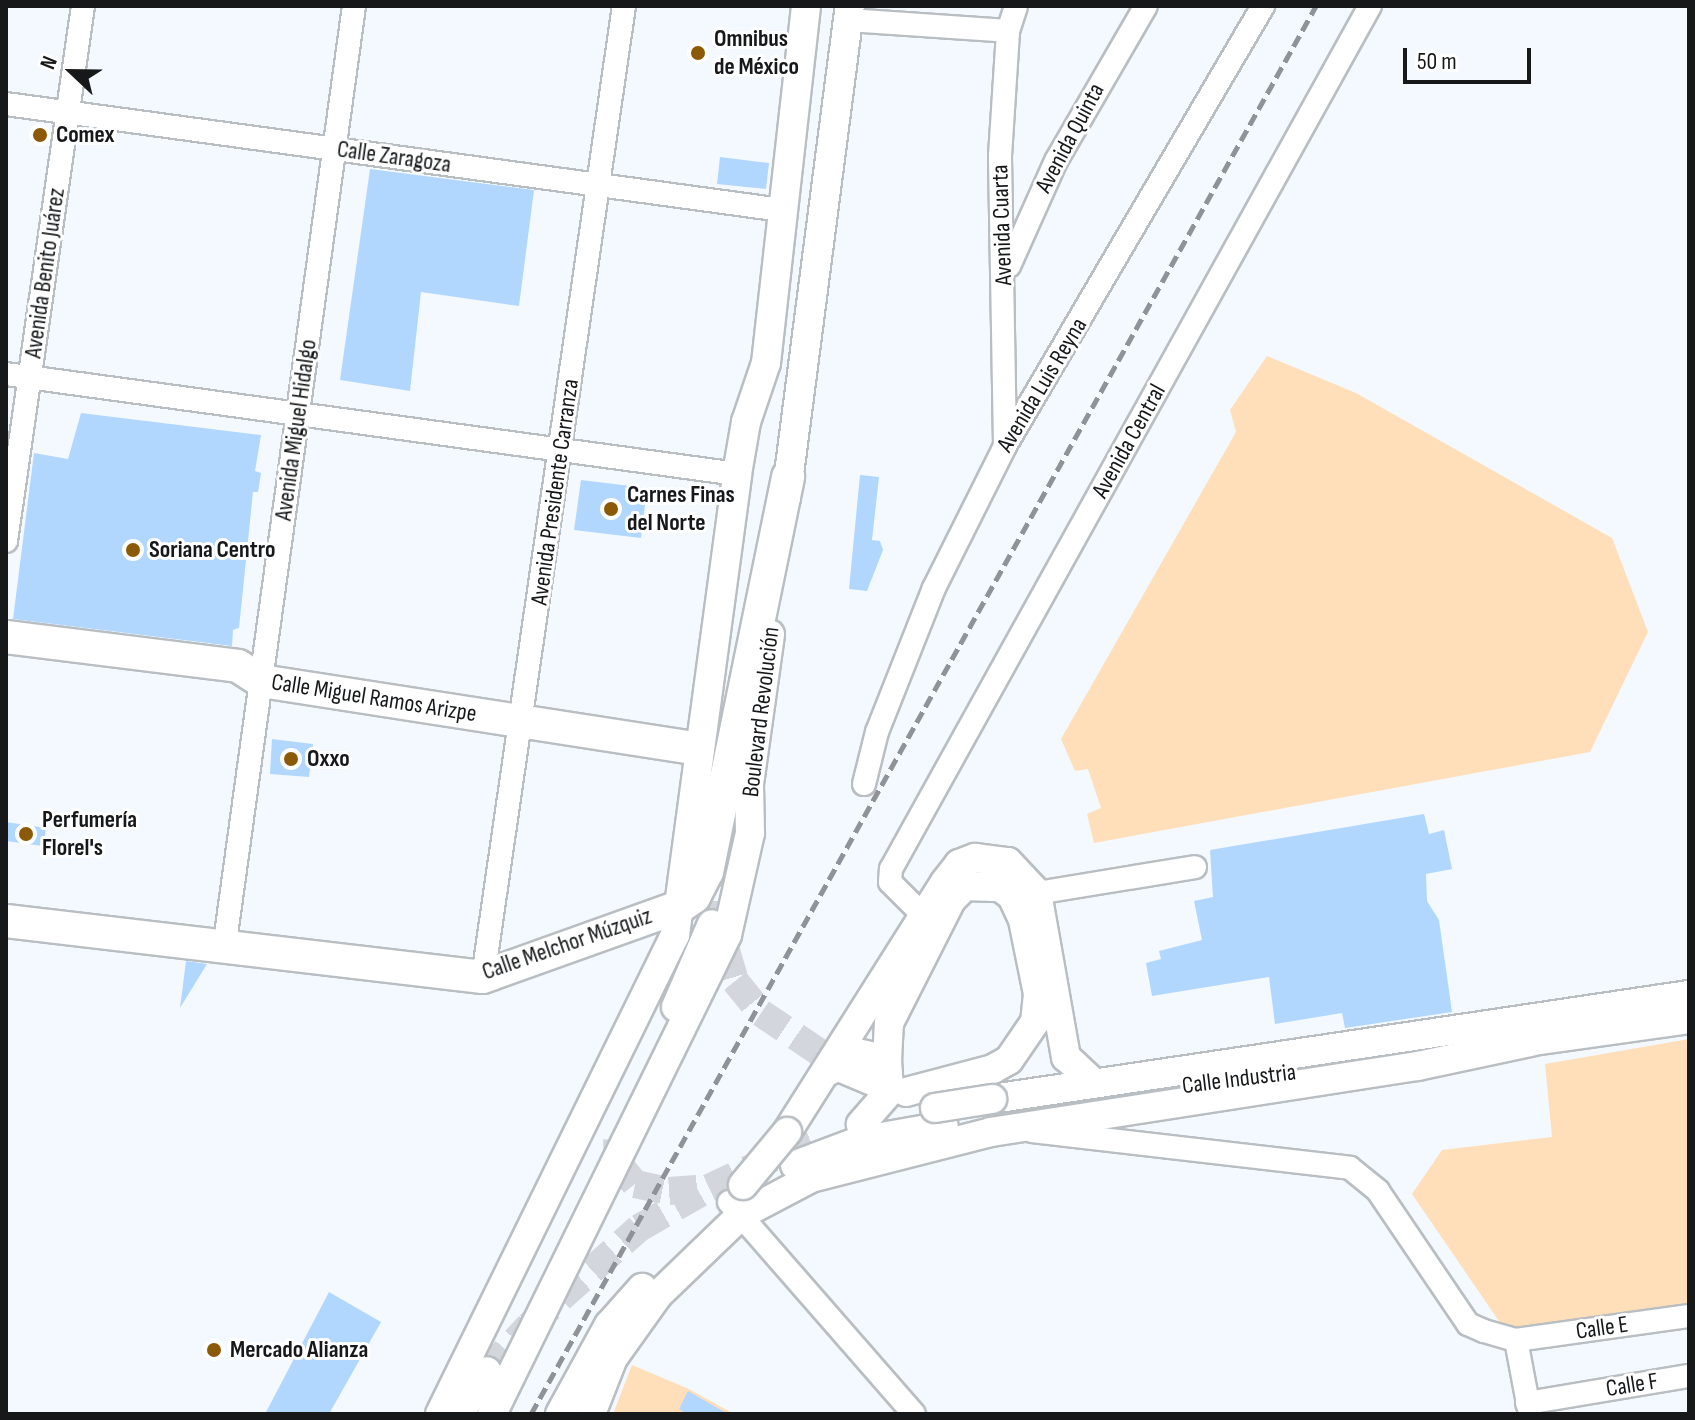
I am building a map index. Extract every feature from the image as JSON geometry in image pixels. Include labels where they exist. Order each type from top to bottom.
[{"type":"highway","name":"Calle Melchor Múzquiz","points":[[6,921],[483,977],[681,906],[700,890],[707,872],[788,476]]},
{"type":"highway","name":"Calle Miguel Ramos Arizpe","points":[[6,637],[238,666],[261,681],[698,749]]},
{"type":"main road","points":[[707,794],[766,363],[806,6]]},
{"type":"main road","name":"Boulevard Revolución","points":[[492,1414],[712,974],[744,864],[749,784],[849,13]]},
{"type":"main road","points":[[440,1414],[495,1311],[665,961],[681,906],[698,749],[737,474],[746,422],[766,363]]},
{"type":"main road","points":[[630,1101],[707,937],[749,784]]},
{"type":"main road","points":[[861,1124],[889,1092],[892,1081],[889,1023],[930,923],[959,864],[975,858],[1008,862],[1037,893],[1066,1057],[1093,1082]]},
{"type":"main road","points":[[591,1414],[613,1358],[638,1318],[738,1201],[787,1132],[836,1071],[930,923],[965,886],[988,884],[1012,896],[1029,944],[1038,994],[1035,1022],[1009,1060],[993,1069],[892,1081]]},
{"type":"main road","name":"Calle Industria","points":[[794,1166],[859,1141],[1093,1082],[1689,995]]},
{"type":"main road","name":"Calle Industria","points":[[817,1137],[935,1108],[988,1110],[1095,1099],[1689,1019]]},
{"type":"main road","points":[[560,1414],[609,1325],[738,1201],[811,1178],[991,1132],[1418,1066],[1530,1042]]},
{"type":"main road","points":[[836,1071],[857,1053],[892,1081],[988,1110]]},
{"type":"main road","points":[[495,1311],[540,1321]]},
{"type":"main road","points":[[459,1414],[487,1371]]},
{"type":"street","name":"Avenida Benito Juárez","points":[[6,541],[83,6]]},
{"type":"street","name":"Avenida Miguel Hidalgo","points":[[224,949],[354,6]]},
{"type":"street","name":"Avenida Presidente Carranza","points":[[483,977],[524,722],[624,6]]},
{"type":"street","name":"Avenida Cuarta","points":[[1005,446],[1005,276],[1000,156],[1008,31],[1016,6]]},
{"type":"street","name":"Avenida Quinta","points":[[1005,276],[1056,161],[1146,6]]},
{"type":"street","name":"Avenida Luis Reyna","points":[[864,784],[877,732],[934,588],[1005,446],[1263,6]]},
{"type":"street","name":"Avenida Central","points":[[930,923],[889,876],[1370,6]]},
{"type":"street","points":[[849,13],[1008,31]]},
{"type":"street","name":"Calle Zaragoza","points":[[6,104],[782,210]]},
{"type":"street","points":[[6,374],[737,474]]},
{"type":"street","points":[[1037,893],[1195,867]]},
{"type":"street","points":[[1024,1129],[1350,1168],[1378,1191],[1468,1324],[1516,1340],[1528,1408]]},
{"type":"street","points":[[738,1201],[914,1414]]},
{"type":"street","name":"Calle E","points":[[1516,1340],[1689,1316]]},
{"type":"street","name":"Calle F","points":[[1528,1408],[1689,1376]]},
{"type":"shaded area","points":[[1267,356],[1356,393],[1612,538],[1648,632],[1590,752],[1094,843],[1087,814],[1101,808],[1088,769],[1075,771],[1061,739],[1236,432],[1230,410]]},
{"type":"shaded area","points":[[1689,1039],[1689,1308],[1505,1330],[1412,1194],[1442,1150],[1552,1137],[1545,1064]]},
{"type":"shaded area","points":[[632,1365],[689,1389],[734,1414],[613,1414]]},
{"type":"building","points":[[720,157],[769,163],[766,189],[717,184]]},
{"type":"building","points":[[370,169],[534,190],[519,306],[421,292],[410,391],[340,380]]},
{"type":"building","name":"Soriana Centro","points":[[81,413],[261,435],[255,471],[261,473],[258,492],[253,492],[239,628],[233,630],[232,646],[13,619],[34,453],[68,459]]},
{"type":"building","points":[[860,475],[879,477],[872,540],[880,541],[883,550],[867,591],[849,589]]},
{"type":"building","name":"Carnes Finas del Norte","points":[[581,480],[647,488],[641,538],[574,530]]},
{"type":"building","name":"Oxxo","points":[[272,739],[313,744],[309,777],[270,774]]},
{"type":"building","points":[[1424,814],[1429,834],[1444,830],[1452,869],[1426,874],[1427,901],[1439,920],[1452,1012],[1345,1028],[1342,1013],[1275,1024],[1269,977],[1152,996],[1146,963],[1161,959],[1159,951],[1202,940],[1194,901],[1213,897],[1210,850]]},
{"type":"building","name":"Perfumería Florel's","points":[[6,822],[46,828],[43,846],[6,841]]},
{"type":"building","points":[[186,961],[207,964],[180,1008]]},
{"type":"building","points":[[329,1292],[381,1322],[329,1414],[265,1414]]},
{"type":"building","points":[[688,1391],[728,1414],[687,1414],[679,1409]]},
{"type":"tunnel","points":[[712,859],[714,910],[735,981],[761,1013],[844,1069]]},
{"type":"tunnel","points":[[487,1371],[529,1326],[639,1228],[709,1188],[817,1137]]},
{"type":"tunnel","points":[[617,1139],[618,1163],[635,1184],[669,1191],[700,1189]]},
{"type":"railway","points":[[531,1414],[1316,6]]},
{"type":"place","name":"Omnibus de México","points":[[698,53]]},
{"type":"place","name":"Comex","points":[[40,135]]},
{"type":"place","name":"Carnes Finas del Norte","points":[[611,509]]},
{"type":"place","name":"Soriana Centro","points":[[133,550]]},
{"type":"place","name":"Oxxo","points":[[291,759]]},
{"type":"place","name":"Perfumería Florel's","points":[[26,834]]},
{"type":"place","name":"Mercado Alianza","points":[[214,1350]]}]
